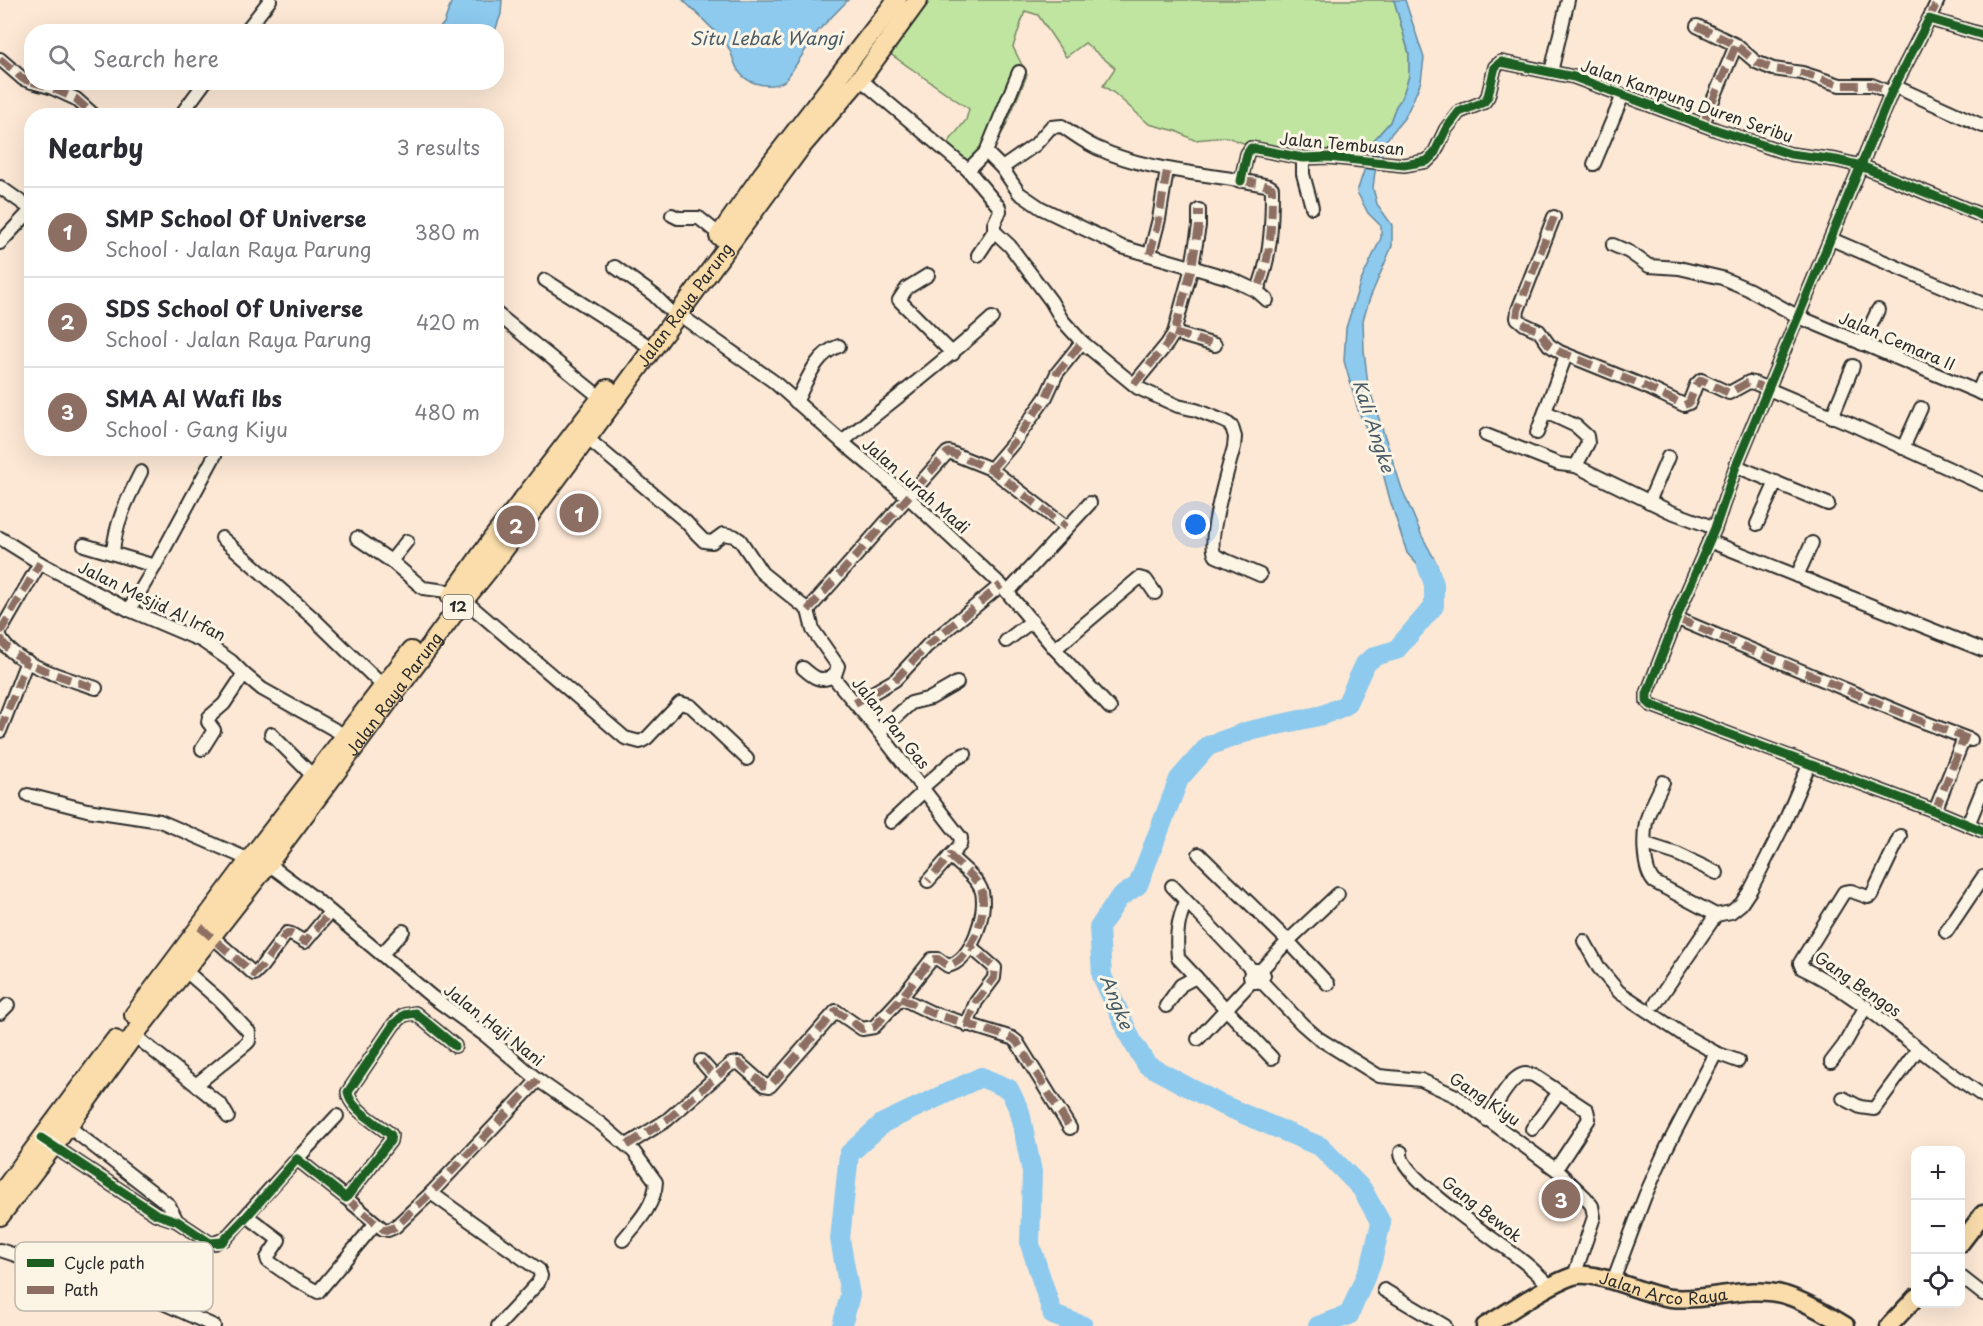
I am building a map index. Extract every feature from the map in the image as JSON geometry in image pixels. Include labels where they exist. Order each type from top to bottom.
[{"type":"highway","name":"Jalan Raya Parung","points":[[258,859],[459,596],[493,538],[672,310],[897,0]]},
{"type":"highway","name":"Jalan Raya Parung","points":[[0,1216],[4,1192],[47,1142],[206,931],[314,777],[459,596],[494,563],[587,438],[720,236],[860,79],[918,0]]},
{"type":"highway","name":"Jalan Raya Parung","points":[[62,1122],[134,1035],[179,965]]},
{"type":"main road","points":[[1965,1237],[1983,1214]]},
{"type":"main road","name":"Jalan Arco Raya","points":[[1485,1326],[1551,1287],[1574,1276],[1585,1274],[1646,1293],[1672,1298],[1757,1290],[1785,1295],[1817,1308],[1846,1326]]},
{"type":"main road","points":[[1889,1326],[1911,1302]]},
{"type":"street","points":[[251,24],[270,0]]},
{"type":"street","points":[[1551,72],[1568,0]]},
{"type":"street","points":[[1938,0],[1892,90],[1830,239],[1736,466],[1715,528],[1682,604],[1678,619],[1648,686],[1647,701],[1651,705],[1983,831]]},
{"type":"street","points":[[1929,19],[1983,35]]},
{"type":"street","points":[[1697,26],[1736,45],[1745,54],[1773,69],[1802,73],[1840,85],[1872,85],[1892,90],[1983,126]]},
{"type":"street","points":[[1703,124],[1736,45]]},
{"type":"street","points":[[0,59],[24,79]]},
{"type":"street","name":"Jalan Tembusan","points":[[1241,181],[1247,154],[1251,148],[1303,158],[1318,156],[1411,165],[1426,161],[1434,154],[1446,129],[1458,112],[1478,105],[1488,96],[1491,78],[1497,64],[1509,63],[1551,72]]},
{"type":"street","points":[[968,170],[986,152],[1019,72]]},
{"type":"street","name":"Jalan Kampung Duren Seribu","points":[[1551,72],[1574,77],[1790,154],[1861,166],[1983,216]]},
{"type":"street","points":[[860,79],[968,170],[999,207],[994,231],[978,255]]},
{"type":"street","points":[[56,90],[76,99],[86,108]]},
{"type":"street","points":[[186,108],[200,90]]},
{"type":"street","points":[[1594,164],[1623,95]]},
{"type":"street","points":[[1002,168],[1035,145],[1054,125],[1062,126],[1085,142],[1107,153],[1167,170],[1225,177],[1272,188],[1272,211],[1265,274],[1257,291]]},
{"type":"street","points":[[986,152],[1028,200],[1091,233],[1128,249],[1229,278],[1257,291],[1267,300]]},
{"type":"street","points":[[1303,158],[1303,174],[1312,207]]},
{"type":"street","points":[[1150,254],[1159,219],[1167,170]]},
{"type":"street","points":[[0,187],[24,204]]},
{"type":"street","points":[[1134,384],[1174,333],[1192,267],[1199,226],[1199,210]]},
{"type":"street","points":[[672,215],[678,218],[699,218],[720,236]]},
{"type":"street","points":[[0,243],[24,217]]},
{"type":"street","points":[[1554,217],[1518,310],[1517,318],[1539,331],[1550,345],[1566,355],[1644,386],[1684,405],[1689,403],[1696,385],[1701,380],[1729,393],[1749,382],[1983,484]]},
{"type":"street","points":[[994,231],[1010,246],[1051,301],[1062,320],[1082,342],[1138,388],[1178,406],[1219,418],[1232,427],[1235,437],[1234,447],[1213,535],[1213,550],[1216,556],[1260,575]]},
{"type":"street","points":[[1830,239],[1983,304]]},
{"type":"street","name":"Jalan Cemara II","points":[[1612,245],[1629,252],[1649,266],[1679,268],[1722,278],[1748,289],[1799,317],[1981,393]]},
{"type":"street","name":"Jalan Lurah Madi","points":[[615,267],[773,381],[909,498],[1004,589],[1055,649],[1110,708]]},
{"type":"street","points":[[928,275],[907,288],[899,300],[952,354]]},
{"type":"street","points":[[545,280],[644,343]]},
{"type":"street","points":[[1862,344],[1878,310]]},
{"type":"street","points":[[842,442],[952,354],[992,318]]},
{"type":"street","points":[[504,319],[601,398]]},
{"type":"street","points":[[1174,333],[1215,345]]},
{"type":"street","points":[[991,469],[1015,441],[1046,397],[1057,374],[1082,342]]},
{"type":"street","points":[[796,402],[821,357],[828,349],[839,346]]},
{"type":"street","points":[[1537,433],[1566,355]]},
{"type":"street","points":[[1832,417],[1853,366]]},
{"type":"street","points":[[1981,393],[1983,380]]},
{"type":"street","points":[[1904,448],[1921,408]]},
{"type":"street","points":[[1546,412],[1576,426],[1587,436],[1588,442],[1576,466]]},
{"type":"street","points":[[1486,435],[1559,464],[1576,466],[1649,502],[1715,528]]},
{"type":"street","points":[[587,438],[686,521],[704,540],[712,542],[723,534],[740,540],[762,573],[808,610],[950,452],[991,469],[1066,527]]},
{"type":"street","points":[[129,610],[214,456]]},
{"type":"street","points":[[1649,502],[1668,457]]},
{"type":"street","points":[[1736,466],[1828,504]]},
{"type":"street","points":[[113,553],[118,522],[141,472]]},
{"type":"street","points":[[1757,524],[1776,482]]},
{"type":"street","points":[[855,703],[895,680],[927,646],[1004,589],[1090,503]]},
{"type":"street","points":[[926,533],[936,524]]},
{"type":"street","name":"Jalan Mesjid Al Irfan","points":[[0,538],[40,563],[129,610],[202,641],[231,661],[262,689],[346,736]]},
{"type":"street","points":[[222,538],[312,617],[384,687]]},
{"type":"street","points":[[357,538],[391,561],[423,588],[459,596],[625,738],[639,742],[647,738],[680,703],[684,703],[691,706],[747,759]]},
{"type":"street","points":[[391,561],[406,541]]},
{"type":"street","points":[[1709,541],[1983,650]]},
{"type":"street","points":[[1797,576],[1812,543]]},
{"type":"street","points":[[84,545],[155,566]]},
{"type":"street","points":[[0,632],[40,563]]},
{"type":"street","points":[[1055,649],[1139,578],[1146,580],[1155,593]]},
{"type":"street","name":"Jalan Pan Gas","points":[[808,610],[813,630],[838,666],[833,676],[961,838],[960,845],[928,881]]},
{"type":"street","points":[[1678,619],[1968,739],[1935,811]]},
{"type":"street","points":[[1006,641],[1032,621]]},
{"type":"street","points":[[0,637],[6,647],[27,661],[54,674],[96,688]]},
{"type":"street","points":[[0,731],[27,661]]},
{"type":"street","points":[[803,668],[811,676],[820,680],[833,676]]},
{"type":"street","points":[[202,749],[214,730],[208,722],[209,717],[224,704],[244,674]]},
{"type":"street","points":[[879,732],[911,703],[931,698],[957,683]]},
{"type":"street","points":[[272,734],[314,777]]},
{"type":"street","points":[[891,822],[955,759],[965,754]]},
{"type":"street","points":[[1663,782],[1646,820],[1645,865],[1648,876],[1654,882],[1716,915],[1731,912],[1741,904],[1751,889],[1782,828],[1809,765]]},
{"type":"street","points":[[1968,825],[1983,788]]},
{"type":"street","name":"Jalan Haji Nani","points":[[28,795],[87,810],[160,821],[258,859],[330,912],[431,996],[486,1036],[538,1080],[627,1145],[656,1182],[656,1193],[623,1240]]},
{"type":"street","name":"Gang Bengos","points":[[1900,836],[1872,895],[1868,897],[1851,891],[1844,892],[1800,963],[1802,968],[1866,1006],[1918,1049],[1983,1096]]},
{"type":"street","points":[[1646,844],[1677,854],[1717,873]]},
{"type":"street","points":[[1199,854],[1288,941],[1328,984]]},
{"type":"street","points":[[627,1145],[667,1120],[731,1065],[739,1063],[764,1085],[770,1086],[836,1011],[862,1029],[874,1027],[932,959],[938,959],[952,966],[971,947],[980,924],[982,893],[976,882],[950,856]]},
{"type":"street","points":[[1946,932],[1983,877]]},
{"type":"street","name":"Gang Kiyu","points":[[1172,886],[1302,1024],[1318,1038],[1379,1077],[1421,1080],[1456,1096],[1556,1169],[1585,1197],[1592,1206],[1594,1217],[1574,1276]]},
{"type":"street","points":[[1198,1039],[1288,941],[1338,894]]},
{"type":"street","points":[[1181,985],[1176,938],[1179,916],[1186,902]]},
{"type":"street","points":[[206,931],[254,974],[287,933],[305,942],[330,912]]},
{"type":"street","points":[[1656,1004],[1716,915]]},
{"type":"street","points":[[382,954],[403,932]]},
{"type":"street","points":[[1584,941],[1599,968],[1619,992],[1716,1053],[1738,1061]]},
{"type":"street","points":[[967,1025],[976,1002],[995,974],[995,968],[971,947]]},
{"type":"street","points":[[1178,958],[1272,1058]]},
{"type":"street","points":[[179,965],[219,1000],[248,1030],[250,1036],[246,1044],[196,1084]]},
{"type":"street","points":[[1166,1006],[1181,985],[1196,977]]},
{"type":"street","points":[[901,998],[932,1012],[1017,1042],[1070,1128]]},
{"type":"street","points":[[1832,1062],[1844,1046],[1866,1006]]},
{"type":"street","points":[[346,1198],[390,1141],[391,1135],[348,1100],[348,1092],[394,1024],[404,1015],[416,1012],[455,1046]]},
{"type":"street","points":[[134,1035],[221,1105],[228,1117]]},
{"type":"street","points":[[1843,1098],[1860,1107],[1874,1109],[1918,1049]]},
{"type":"street","points":[[1613,1281],[1666,1149],[1716,1053]]},
{"type":"street","points":[[701,1061],[715,1077]]},
{"type":"street","points":[[1486,1120],[1511,1083],[1526,1073],[1535,1076],[1587,1110],[1589,1119],[1556,1169]]},
{"type":"street","points":[[297,1159],[375,1224],[388,1230],[395,1227],[431,1193],[538,1080]]},
{"type":"street","points":[[1532,1129],[1559,1092]]},
{"type":"street","points":[[213,1243],[225,1239],[337,1116]]},
{"type":"street","points":[[62,1122],[169,1205],[177,1221]]},
{"type":"street","points":[[47,1142],[156,1214],[177,1221],[208,1242]]},
{"type":"street","name":"Gang Bewok","points":[[1401,1152],[1401,1160],[1405,1166],[1425,1185],[1481,1231],[1520,1259],[1551,1287]]},
{"type":"street","points":[[139,1202],[150,1190]]},
{"type":"street","points":[[431,1193],[539,1270],[541,1276],[538,1282],[498,1326]]},
{"type":"street","points":[[247,1216],[279,1240],[267,1258],[268,1261],[318,1292],[375,1224]]},
{"type":"street","points":[[0,1250],[15,1255]]},
{"type":"street","points":[[1965,1280],[1983,1294]]},
{"type":"street","points":[[1384,1290],[1445,1326]]},
{"type":"street","points":[[181,1311],[214,1326]]},
{"type":"green space","points":[[930,0],[1394,0],[1409,54],[1409,76],[1402,98],[1390,122],[1374,140],[1368,158],[1257,148],[1227,137],[1194,140],[1176,131],[1149,124],[1103,86],[1115,68],[1085,43],[1066,57],[1038,15],[1025,11],[1013,47],[1027,75],[1004,130],[991,148],[972,165],[954,154],[947,144],[966,120],[969,109],[889,53]]},
{"type":"water","points":[[452,0],[502,0],[497,24],[444,23]]},
{"type":"water","name":"Situ Lebak Wangi","points":[[683,0],[848,0],[818,31],[786,80],[775,85],[762,85],[744,77],[738,70],[726,44]]},
{"type":"water","name":"Kali Angke","points":[[1394,0],[1405,0],[1424,58],[1421,81],[1414,98],[1405,117],[1387,139],[1375,172],[1373,188],[1377,204],[1392,225],[1392,246],[1363,320],[1364,350],[1368,385],[1402,489],[1437,564],[1443,586],[1428,590],[1423,571],[1407,553],[1379,458],[1358,410],[1344,361],[1346,328],[1360,283],[1381,238],[1381,226],[1368,213],[1357,192],[1374,140],[1390,122],[1402,98],[1409,76],[1409,53]]},
{"type":"waterway","name":"Angke","points":[[1318,1326],[1349,1315],[1372,1261],[1381,1223],[1362,1189],[1321,1147],[1218,1103],[1147,1065],[1132,1041],[1102,976],[1099,928],[1119,898],[1138,885],[1179,779],[1208,746],[1249,731],[1323,715],[1346,705],[1365,664],[1375,656],[1396,650],[1434,606],[1434,584],[1427,565]]},
{"type":"waterway","name":"Angke","points":[[842,1326],[850,1295],[840,1239],[849,1154],[883,1123],[981,1077],[1009,1089],[1020,1112],[1032,1172],[1030,1244],[1053,1315],[1083,1326]]},
{"type":"marked path","points":[[1929,19],[1938,0]]},
{"type":"marked path","points":[[1697,26],[1736,45],[1756,62],[1773,69],[1802,73],[1840,85],[1872,85],[1891,93]]},
{"type":"marked path","points":[[1703,124],[1736,45]]},
{"type":"marked path","points":[[0,59],[24,79]]},
{"type":"marked path","points":[[56,90],[76,99],[86,108]]},
{"type":"marked path","points":[[1150,254],[1159,219],[1167,170]]},
{"type":"marked path","points":[[1241,181],[1259,183],[1272,188],[1268,254],[1257,291]]},
{"type":"marked path","points":[[1134,384],[1174,333],[1192,267],[1199,226],[1199,210]]},
{"type":"marked path","points":[[1554,217],[1518,310],[1517,318],[1539,331],[1549,345],[1560,352],[1684,405],[1689,403],[1696,385],[1701,380],[1729,393],[1749,382],[1768,389]]},
{"type":"marked path","points":[[1174,333],[1215,345]]},
{"type":"marked path","points":[[991,469],[1015,441],[1046,397],[1057,373],[1082,342]]},
{"type":"marked path","points":[[808,610],[949,452],[991,469],[1066,527]]},
{"type":"marked path","points":[[0,632],[40,563]]},
{"type":"marked path","points":[[855,703],[895,680],[927,646],[1001,585]]},
{"type":"marked path","points":[[1678,619],[1971,740]]},
{"type":"marked path","points":[[0,637],[6,647],[29,663],[96,688]]},
{"type":"marked path","points":[[0,731],[27,661]]},
{"type":"marked path","points":[[1935,811],[1964,738]]},
{"type":"marked path","points":[[627,1145],[667,1120],[731,1064],[739,1063],[764,1085],[770,1086],[836,1011],[862,1029],[874,1027],[932,959],[938,959],[948,966],[957,962],[971,946],[980,924],[982,892],[973,877],[950,856],[928,881]]},
{"type":"marked path","points":[[200,927],[254,974],[287,933],[305,942],[330,912]]},
{"type":"marked path","points":[[967,1025],[976,1002],[994,978],[995,968],[971,947]]},
{"type":"marked path","points":[[901,998],[932,1013],[1012,1038],[1017,1042],[1070,1128]]},
{"type":"marked path","points":[[701,1061],[715,1077]]},
{"type":"marked path","points":[[346,1198],[383,1229],[388,1230],[395,1227],[431,1193],[538,1080]]},
{"type":"cycle path","points":[[1983,35],[1929,19],[1891,93],[1736,466],[1715,528],[1647,694],[1647,701],[1651,705],[1983,831]]},
{"type":"cycle path","points":[[1241,181],[1247,154],[1251,148],[1303,158],[1328,157],[1404,165],[1427,161],[1434,154],[1446,129],[1459,112],[1484,102],[1488,96],[1495,67],[1501,62],[1574,77],[1717,130],[1790,154],[1861,166],[1983,216]]},
{"type":"cycle path","points":[[213,1243],[222,1242],[297,1159],[346,1198],[390,1141],[391,1135],[359,1110],[353,1104],[348,1092],[394,1024],[404,1015],[415,1013],[455,1046]]},
{"type":"cycle path","points":[[41,1138],[156,1214],[177,1221],[208,1242]]},
{"type":"place","name":"SMP School Of Universe","points":[[579,513]]},
{"type":"place","name":"SDS School Of Universe","points":[[516,525]]},
{"type":"place","name":"SMA Al Wafi Ibs","points":[[1561,1199]]}]
